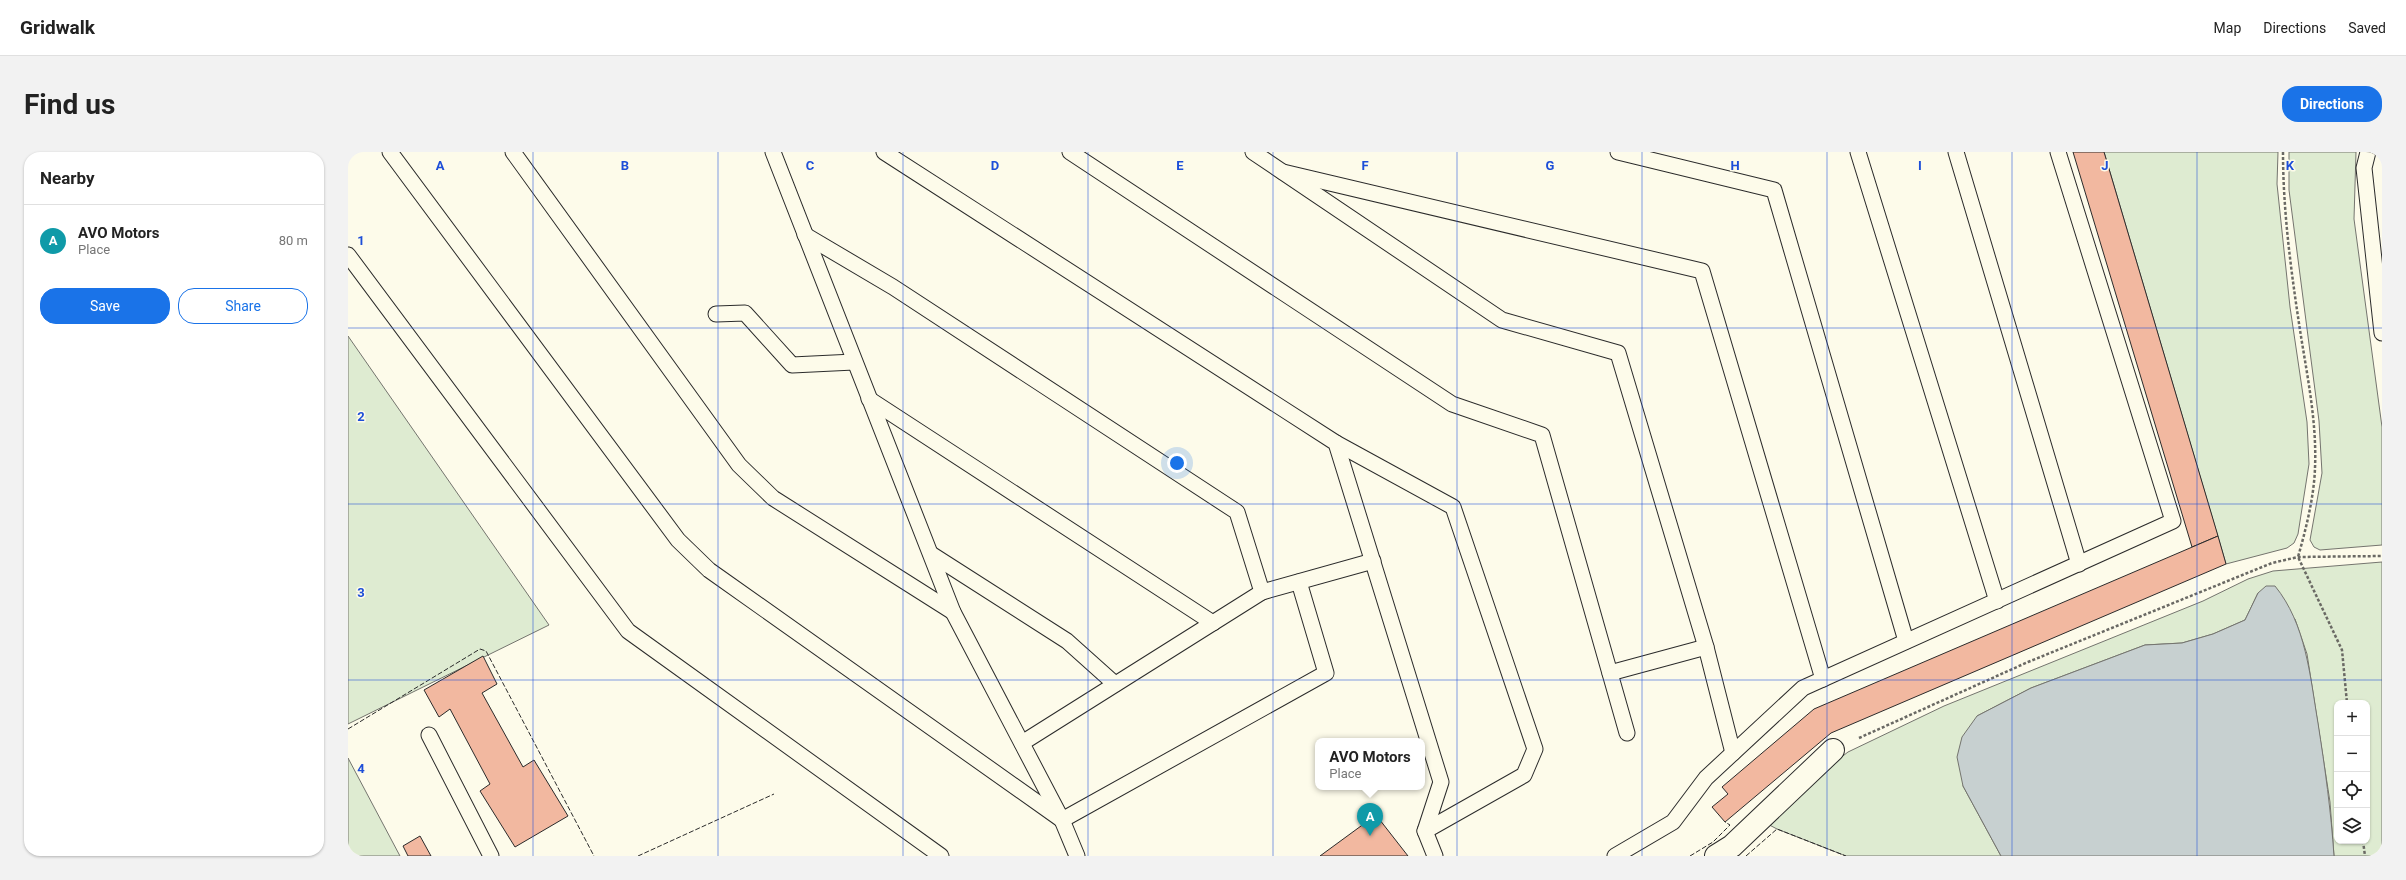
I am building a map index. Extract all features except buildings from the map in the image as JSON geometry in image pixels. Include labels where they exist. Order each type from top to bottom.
[{"type":"street","points":[[1716,856],[1732,846],[1833,750]]},
{"type":"lane","points":[[390,152],[678,540],[709,570],[1062,820]]},
{"type":"lane","points":[[513,152],[740,465],[773,498],[954,612]]},
{"type":"lane","points":[[773,152],[854,362],[954,612],[1062,820],[1077,856]]},
{"type":"lane","points":[[884,152],[1336,443],[1453,507],[1535,749],[1524,776],[1426,831]]},
{"type":"lane","points":[[1070,152],[1452,404],[1542,435],[1627,733]]},
{"type":"lane","points":[[1253,152],[1502,320],[1618,353],[1706,647],[1733,753]]},
{"type":"lane","points":[[1618,152],[1774,190],[1906,641]]},
{"type":"lane","points":[[1858,152],[1997,601]]},
{"type":"lane","points":[[1956,152],[2079,564]]},
{"type":"lane","points":[[1615,856],[1673,822],[1706,778],[1803,688],[2173,521],[2058,152]]},
{"type":"lane","points":[[2368,152],[2364,168],[2382,333]]},
{"type":"lane","points":[[1283,172],[1702,271],[1823,679]]},
{"type":"lane","points":[[805,235],[893,287],[1236,512],[1262,592]]},
{"type":"lane","points":[[348,255],[628,631],[941,856]]},
{"type":"lane","points":[[716,314],[745,313],[792,365],[854,362]]},
{"type":"lane","points":[[869,399],[1213,623]]},
{"type":"lane","points":[[1336,443],[1440,782],[1426,831],[1435,856]]},
{"type":"lane","points":[[931,554],[1066,641],[1115,684]]},
{"type":"lane","points":[[1022,743],[1262,592],[1373,561]]},
{"type":"lane","points":[[1062,820],[1326,673],[1299,582]]},
{"type":"lane","points":[[1610,673],[1706,647]]},
{"type":"lane","points":[[429,735],[491,856]]},
{"type":"path","points":[[2284,152],[2283,188],[2296,305],[2313,421],[2315,468],[2304,537],[2298,557],[2342,650],[2347,700]]},
{"type":"path","points":[[1833,750],[2028,662],[2272,563],[2298,557],[2382,556]]},
{"type":"path","points":[[2363,844],[2365,856]]},
{"type":"green space","points":[[2104,152],[2278,152],[2277,184],[2290,307],[2307,422],[2309,464],[2298,534],[2294,543],[2287,548],[2226,564]]},
{"type":"green space","points":[[2289,152],[2356,152],[2354,219],[2382,427],[2382,545],[2320,550],[2314,547],[2310,540],[2322,473],[2319,421],[2289,190]]},
{"type":"green space","points":[[348,336],[549,625],[348,724]]},
{"type":"green space","points":[[2382,562],[2382,856],[2334,856],[2330,802],[2307,654],[2295,619],[2258,593],[2245,620],[2213,634],[2182,643],[2145,645],[2031,688],[1977,716],[1963,786],[2001,856],[1846,856],[1777,829],[1760,820],[1848,752],[1944,706],[2203,601],[2248,579],[2273,571]]},
{"type":"green space","points":[[348,758],[400,856],[348,856]]},
{"type":"shaded area","points":[[2266,586],[2275,586],[2285,601],[2294,617],[2305,651],[2323,756],[2334,856],[2001,856],[1963,786],[1957,757],[1962,737],[1977,716],[2031,688],[2145,645],[2182,643],[2213,634],[2245,620],[2258,593]]},
{"type":"fence","points":[[348,729],[480,649],[486,651],[594,856]]},
{"type":"fence","points":[[638,856],[774,794]]},
{"type":"fence","points":[[1690,856],[1713,842],[1730,825],[1725,822]]},
{"type":"fence","points":[[1746,856],[1777,829],[1846,856]]},
{"type":"place","name":"AVO Motors","points":[[1370,836]]}]
